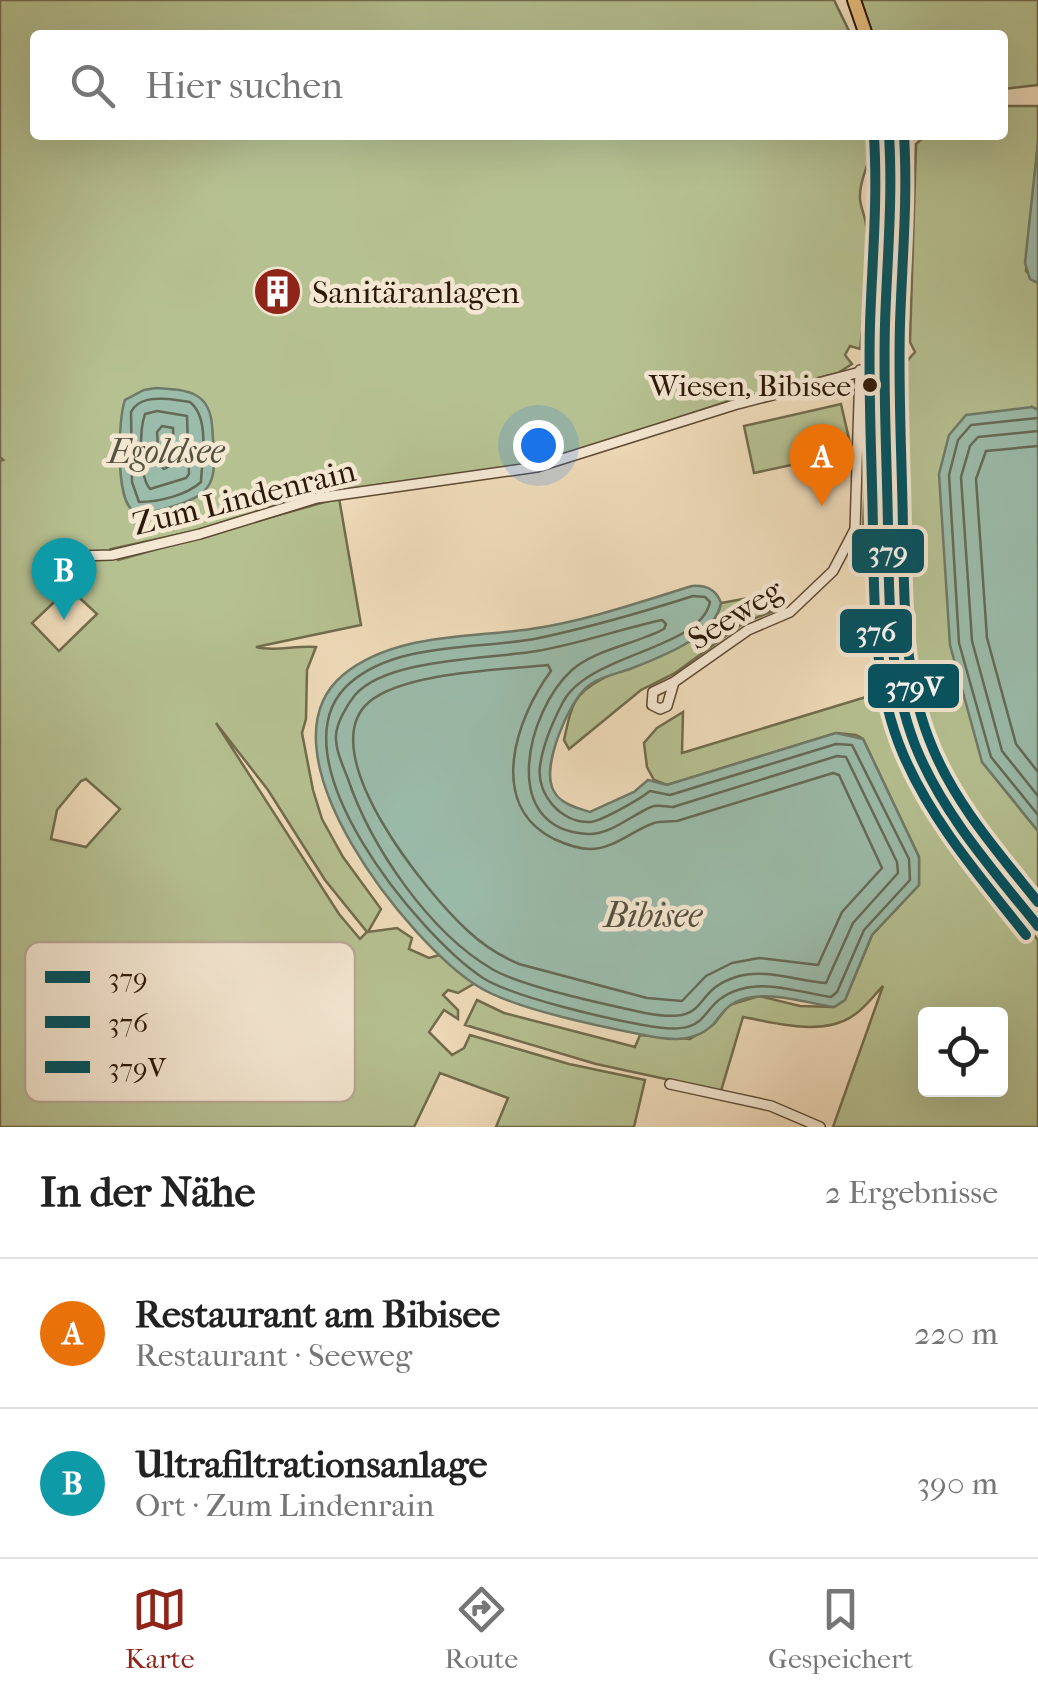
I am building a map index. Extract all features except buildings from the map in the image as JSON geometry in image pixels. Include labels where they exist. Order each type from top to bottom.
[{"type":"main road","points":[[854,0],[864,30]]},
{"type":"main road","points":[[889,140],[892,182],[884,328],[892,658],[916,747],[956,820],[1038,926]]},
{"type":"street","name":"Zum Lindenrain","points":[[78,556],[112,555],[200,534],[317,498],[537,467],[734,405],[886,365]]},
{"type":"street","name":"Seeweg","points":[[674,682],[748,630],[790,612],[833,571],[852,536],[859,460],[860,370]]},
{"type":"street","points":[[852,536],[888,541]]},
{"type":"street","points":[[670,1084],[772,1106],[820,1127]]},
{"type":"shaded area","points":[[0,0],[834,0],[849,30],[30,30],[30,140],[873,140],[860,195],[867,255],[860,349],[850,346],[845,355],[852,364],[838,373],[729,401],[537,465],[304,497],[199,530],[111,549],[118,560],[339,498],[361,625],[256,647],[316,647],[307,670],[302,733],[322,819],[343,857],[381,909],[368,932],[397,928],[412,938],[409,949],[429,958],[443,954],[477,982],[458,993],[448,990],[443,995],[458,1010],[458,1019],[444,1010],[429,1032],[452,1055],[464,1048],[470,1035],[569,1064],[645,1080],[634,1127],[496,1127],[508,1098],[440,1073],[414,1127],[0,1127]],"holes":[[[69,588],[97,614],[59,651],[32,623]],[[216,723],[268,790],[325,880],[367,932],[360,939],[339,914]],[[86,779],[120,809],[86,847],[51,839],[57,810]]]},
{"type":"shaded area","points":[[858,0],[1038,0],[1038,85],[1008,88],[1008,30],[868,30]]},
{"type":"shaded area","points":[[1008,106],[1038,106],[1026,271],[1038,283],[1038,410],[1032,407],[982,762],[1038,831],[1038,917],[982,843],[970,864],[978,865],[1038,940],[1038,1127],[833,1127],[883,986],[858,1012],[829,1025],[785,1025],[743,1017],[721,1091],[596,1064],[465,1025],[477,1000],[504,1013],[635,1047],[640,1035],[690,1039],[714,1024],[729,1005],[759,996],[800,1006],[834,1007],[845,1000],[872,935],[919,885],[919,857],[863,739],[836,733],[667,785],[654,780],[647,767],[644,743],[657,728],[683,712],[682,753],[866,697],[873,654],[867,546],[881,545],[879,534],[863,529],[868,402],[864,401],[866,387],[874,384],[879,399],[881,530],[895,584],[892,378],[915,352],[910,342],[916,144],[920,140],[1008,140]]},
{"type":"shaded area","points":[[841,404],[852,452],[754,473],[744,426]]},
{"type":"shaded area","points":[[748,598],[771,612],[745,622],[675,673],[641,690],[569,749],[564,740],[570,715],[575,702],[588,688],[697,637],[712,622],[721,603]]},
{"type":"water","points":[[1038,142],[1038,283],[1030,279],[1025,263]]},
{"type":"water","name":"Egoldsee","points":[[156,388],[186,391],[206,405],[212,425],[213,472],[205,490],[196,497],[141,513],[128,504],[124,492],[121,424],[125,400]]},
{"type":"water","points":[[1032,407],[1038,410],[1038,831],[982,762],[950,645],[939,474],[949,435],[966,415]]},
{"type":"water","name":"Bibisee","points":[[692,586],[706,587],[716,594],[721,603],[716,615],[684,645],[587,687],[565,720],[554,749],[550,777],[554,793],[568,804],[590,812],[634,792],[648,780],[667,785],[836,733],[863,739],[919,857],[919,885],[872,935],[845,1000],[834,1007],[755,997],[731,1005],[700,1034],[670,1039],[579,1021],[494,995],[450,965],[416,931],[351,843],[328,796],[317,749],[320,708],[343,675],[385,651],[433,640],[572,621]]},
{"type":"transit line","name":"376","points":[[874,140],[870,402],[875,615],[886,700],[903,754],[928,803],[1026,935]]},
{"type":"transit line","name":"379","points":[[889,140],[885,400],[890,611],[900,692],[915,745],[939,794],[1038,926]]},
{"type":"transit line","name":"379V","points":[[904,140],[900,401],[905,609],[914,688],[929,739],[950,783],[1038,902]]},
{"type":"place","name":"Sanitäranlagen","points":[[277,292]]},
{"type":"place","name":"Wiesen, Bibisee","points":[[870,385]]},
{"type":"place","name":"Restaurant am Bibisee","points":[[822,506]]},
{"type":"place","name":"Ultrafiltrationsanlage","points":[[64,620]]}]
